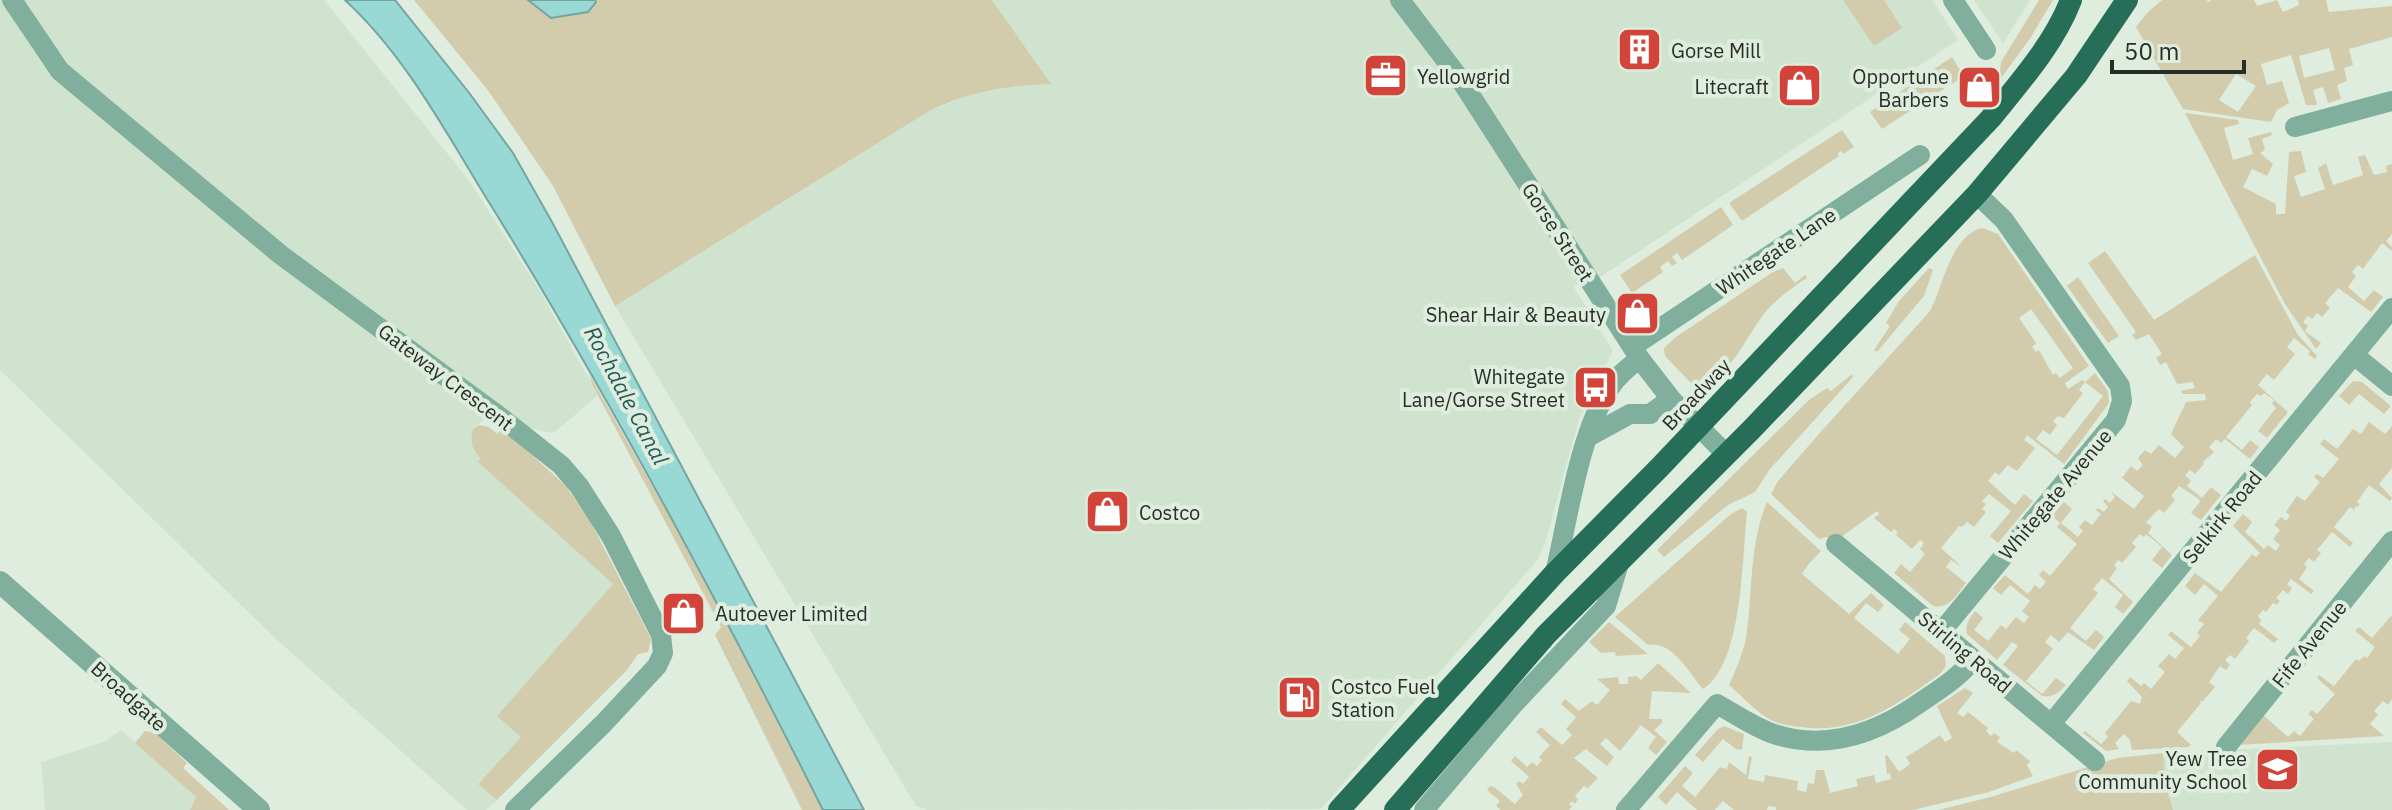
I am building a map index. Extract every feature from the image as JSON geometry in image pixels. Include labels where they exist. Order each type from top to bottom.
[{"type":"highway","name":"Broadway","points":[[1339,810],[1555,573],[1991,118],[2028,71],[2067,9],[2082,0]]},
{"type":"highway","points":[[1395,810],[1546,635],[1977,194],[2076,76],[2127,0]]},
{"type":"street","name":"Gateway Crescent","points":[[12,0],[60,71],[281,255],[561,465],[596,511],[661,635],[663,653],[657,666],[603,724],[515,810]]},
{"type":"street","name":"Gorse Street","points":[[1400,0],[1460,79],[1636,353],[1671,399],[1726,454]]},
{"type":"street","points":[[1953,0],[1986,50]]},
{"type":"street","points":[[2295,127],[2392,101]]},
{"type":"street","name":"Whitegate Lane","points":[[1555,573],[1588,437],[1608,390],[1636,353],[1920,155]]},
{"type":"street","name":"Whitegate Avenue","points":[[1941,632],[2116,420],[2122,401],[2120,386],[2111,372],[2004,220],[1977,194]]},
{"type":"street","name":"Selkirk Road","points":[[2051,724],[2392,308]]},
{"type":"street","points":[[2354,355],[2392,386]]},
{"type":"street","points":[[1588,437],[1630,414],[1650,414],[1671,399]]},
{"type":"street","name":"Fife Avenue","points":[[2226,747],[2392,541]]},
{"type":"street","name":"Stirling Road","points":[[1836,544],[2095,761]]},
{"type":"street","points":[[1424,810],[1512,706],[1606,606],[1619,563]]},
{"type":"street","name":"Broadgate","points":[[0,582],[259,810]]},
{"type":"street","points":[[1626,810],[1717,704],[1743,720],[1781,736],[1816,742],[1835,741],[1893,721],[1954,680],[1973,660]]},
{"type":"shaded area","points":[[0,0],[324,0],[470,182],[540,291],[598,395],[554,433],[485,419],[473,429],[481,458],[479,462],[613,584],[498,716],[521,737],[478,783],[497,800],[486,810],[467,810],[275,638],[0,370]]},
{"type":"shaded area","points":[[414,0],[992,0],[1051,84],[989,91],[931,110],[615,306],[553,186],[487,89]]},
{"type":"shaded area","points":[[992,0],[1932,0],[1958,40],[1600,277],[1573,286],[1613,351],[1579,419],[1538,559],[1321,809],[928,810],[916,806],[615,306],[931,110],[971,94],[1013,85],[1050,83]]},
{"type":"shaded area","points":[[1843,0],[1884,0],[1902,28],[1874,46]]},
{"type":"shaded area","points":[[1974,0],[2030,0],[2003,43]]},
{"type":"shaded area","points":[[2039,0],[2053,0],[1999,81],[2001,62]]},
{"type":"shaded area","points":[[2162,0],[2254,0],[2257,6],[2277,0],[2283,12],[2299,5],[2298,0],[2326,0],[2329,12],[2392,6],[2392,37],[2349,49],[2353,65],[2344,68],[2347,81],[2337,85],[2341,99],[2328,103],[2323,87],[2313,90],[2317,105],[2306,105],[2291,55],[2261,64],[2267,85],[2282,81],[2289,103],[2277,110],[2271,122],[2183,109],[2136,27]],"holes":[[[2329,48],[2335,70],[2304,78],[2299,56]],[[2236,74],[2256,86],[2238,112],[2219,100]]]},
{"type":"shaded area","points":[[1952,57],[1964,76],[1882,129],[1870,112]]},
{"type":"shaded area","points":[[2185,113],[2238,120],[2239,124],[2224,128],[2233,160],[2253,154],[2248,138],[2271,132],[2272,135],[2262,139],[2265,150],[2260,153],[2273,164],[2267,176],[2252,169],[2243,187],[2276,204],[2276,214],[2285,214],[2289,152],[2301,151],[2306,172],[2294,176],[2301,197],[2325,189],[2318,168],[2326,163],[2333,185],[2363,175],[2358,157],[2365,155],[2374,175],[2387,172],[2386,166],[2392,164],[2392,234],[2386,241],[2392,251],[2382,243],[2363,269],[2358,265],[2352,272],[2356,276],[2348,287],[2364,301],[2374,290],[2383,297],[2371,312],[2338,288],[2325,303],[2330,308],[2322,317],[2317,313],[2303,322],[2308,326],[2305,331],[2321,343],[2316,349],[2285,304]]},
{"type":"shaded area","points":[[1842,130],[1854,147],[1843,154],[1841,151],[1839,156],[1742,221],[1729,203]]},
{"type":"shaded area","points":[[1721,207],[1733,225],[1682,260],[1677,253],[1672,257],[1677,263],[1672,266],[1668,261],[1660,267],[1663,272],[1632,293],[1620,275]]},
{"type":"shaded area","points":[[1982,228],[1998,234],[2089,366],[2065,383],[2068,389],[2082,380],[2085,382],[2095,373],[2108,391],[2109,403],[2064,464],[2027,435],[2024,440],[2035,448],[2017,471],[2008,465],[1999,475],[1995,472],[1988,481],[2015,505],[2024,494],[2033,501],[1998,543],[1990,536],[2011,511],[1989,494],[1982,501],[1986,504],[1982,509],[1986,512],[1974,527],[1967,522],[1959,526],[1941,548],[1962,567],[1951,560],[1946,567],[1966,583],[1948,603],[1933,606],[1894,573],[1901,564],[1910,572],[1925,554],[1920,549],[1924,543],[1920,540],[1912,549],[1896,535],[1898,532],[1894,529],[1891,532],[1874,518],[1879,514],[1877,511],[1837,540],[1819,539],[1771,494],[1778,481],[1930,311],[1955,251],[1971,233]],"holes":[[[2031,309],[2073,368],[2060,378],[2056,373],[2053,375],[2039,350],[2036,352],[2032,347],[2036,343],[2019,318]],[[2085,382],[2103,396],[2057,455],[2036,439],[2043,430],[2050,435],[2057,425],[2053,421],[2058,416],[2064,418],[2083,393],[2079,390]]]},
{"type":"shaded area","points":[[2105,251],[2154,320],[2255,255],[2298,335],[2317,356],[2315,359],[2308,354],[2310,351],[2294,338],[2287,347],[2295,354],[2274,380],[2267,374],[2258,385],[2288,412],[2267,438],[2258,431],[2276,408],[2272,404],[2274,400],[2264,393],[2261,396],[2257,394],[2250,402],[2252,405],[2226,437],[2242,450],[2250,440],[2259,447],[2250,459],[2225,439],[2221,443],[2216,439],[2209,447],[2214,452],[2204,464],[2195,474],[2190,470],[2185,475],[2191,481],[2187,486],[2202,498],[2211,487],[2221,495],[2201,520],[2191,513],[2199,499],[2179,486],[2171,496],[2175,500],[2164,513],[2159,509],[2146,522],[2152,527],[2148,533],[2172,555],[2162,568],[2152,560],[2162,547],[2146,534],[2144,537],[2140,534],[2132,543],[2136,547],[2122,563],[2118,560],[2114,565],[2117,568],[2109,579],[2133,602],[2123,614],[2115,607],[2123,595],[2102,578],[2093,589],[2098,593],[2070,628],[2086,641],[2096,630],[2104,637],[2094,650],[2068,632],[2059,642],[2051,635],[2045,642],[2053,649],[2026,681],[2042,694],[2056,678],[2066,685],[2055,694],[2042,696],[2003,665],[2018,646],[2012,642],[1997,660],[1967,634],[1969,619],[1975,611],[1983,618],[1974,630],[1988,641],[2001,625],[2006,629],[2016,617],[2024,623],[2029,617],[2022,611],[2030,601],[2010,585],[2001,595],[1993,588],[2005,575],[2028,594],[2035,585],[2040,589],[2046,582],[2039,575],[2043,570],[2050,576],[2077,544],[2057,527],[2060,523],[2052,516],[2064,502],[2072,509],[2061,523],[2078,537],[2083,531],[2079,527],[2085,520],[2092,525],[2101,514],[2096,510],[2098,508],[2104,512],[2108,507],[2103,501],[2105,499],[2110,503],[2115,497],[2110,491],[2134,509],[2144,496],[2122,478],[2131,466],[2137,471],[2143,465],[2138,458],[2145,450],[2151,454],[2159,445],[2175,458],[2184,447],[2171,434],[2186,402],[2206,400],[2205,394],[2183,394],[2181,391],[2195,388],[2193,382],[2177,384],[2166,362],[2160,365],[2156,358],[2162,354],[2149,334],[2136,340],[2132,335],[2136,332],[2088,263]]},
{"type":"shaded area","points":[[1783,268],[1795,283],[1805,275],[1807,278],[1767,310],[1720,375],[1700,386],[1691,383],[1665,356],[1664,348],[1676,337]]},
{"type":"shaded area","points":[[1929,268],[1933,270],[1924,296],[1877,352],[1874,350],[1890,326],[1886,323],[1899,301]]},
{"type":"shaded area","points":[[2078,277],[2119,336],[2108,343],[2067,286]]},
{"type":"shaded area","points":[[589,374],[722,609],[823,810],[802,810],[715,635],[721,627]]},
{"type":"shaded area","points":[[1852,374],[1853,377],[1770,469],[1755,492],[1728,505],[1664,557],[1657,550],[1809,400],[1827,388],[1831,391]]},
{"type":"shaded area","points":[[2353,381],[2362,382],[2391,406],[2384,414],[2359,394],[2349,405],[2339,396]]},
{"type":"shaded area","points":[[2369,422],[2385,434],[2392,426],[2392,468],[2379,484],[2392,498],[2390,501],[2369,485],[2357,502],[2360,505],[2354,508],[2355,511],[2350,507],[2334,527],[2353,543],[2350,547],[2332,532],[2317,550],[2321,553],[2314,562],[2309,558],[2304,564],[2307,567],[2299,579],[2314,591],[2311,594],[2291,579],[2287,584],[2292,588],[2288,594],[2283,590],[2276,598],[2280,601],[2277,605],[2273,603],[2258,616],[2261,620],[2259,624],[2278,639],[2274,643],[2254,628],[2246,638],[2249,641],[2235,659],[2230,655],[2225,660],[2230,665],[2226,670],[2220,666],[2209,682],[2215,687],[2200,701],[2177,732],[2191,745],[2132,750],[2130,740],[2124,734],[2115,743],[2119,749],[2106,751],[2083,733],[2085,731],[2101,744],[2108,737],[2105,733],[2131,701],[2140,704],[2142,697],[2127,681],[2130,677],[2151,689],[2165,672],[2158,666],[2169,654],[2175,659],[2184,648],[2168,635],[2171,631],[2191,647],[2200,636],[2197,633],[2204,624],[2198,620],[2218,596],[2204,584],[2195,595],[2185,586],[2195,573],[2221,592],[2252,554],[2256,557],[2260,553],[2233,526],[2243,514],[2252,522],[2245,532],[2264,549],[2268,545],[2276,551],[2280,545],[2273,539],[2280,530],[2274,525],[2281,517],[2286,521],[2290,516],[2286,512],[2296,497],[2305,501],[2320,482],[2314,477],[2317,474],[2323,478],[2339,459],[2320,444],[2324,439],[2337,449],[2353,429],[2361,434]]},
{"type":"shaded area","points":[[479,425],[489,427],[497,434],[502,428],[565,485],[590,521],[651,639],[648,652],[638,654],[627,670],[497,800],[478,784],[521,737],[497,716],[613,584],[478,462],[481,458],[473,448],[472,437],[473,429]]},
{"type":"shaded area","points":[[1767,502],[1821,551],[1802,574],[1849,614],[1871,593],[1884,605],[1878,612],[1866,603],[1854,618],[1898,654],[1910,639],[1899,630],[1905,622],[1945,656],[1946,666],[1940,674],[1875,715],[1858,722],[1821,728],[1774,721],[1756,710],[1729,685],[1746,638],[1754,552]]},
{"type":"shaded area","points":[[1742,508],[1747,512],[1733,634],[1716,676],[1703,689],[1672,653],[1657,645],[1648,645],[1615,617],[1731,514]]},
{"type":"shaded area","points":[[2391,616],[2392,699],[2388,705],[2383,701],[2374,711],[2378,715],[2370,724],[2384,736],[2239,745],[2263,715],[2288,737],[2294,731],[2300,736],[2314,719],[2308,714],[2312,710],[2317,714],[2335,694],[2317,678],[2319,675],[2334,686],[2356,659],[2367,658],[2375,647],[2355,631],[2359,627],[2372,638]]},
{"type":"shaded area","points":[[1609,622],[1648,654],[1616,656],[1615,652],[1601,653],[1589,642]]},
{"type":"shaded area","points":[[1658,663],[1691,693],[1652,691],[1649,719],[1662,719],[1654,730],[1667,742],[1656,755],[1648,748],[1656,737],[1641,725],[1620,751],[1606,738],[1600,744],[1614,757],[1607,766],[1586,749],[1574,758],[1598,778],[1588,788],[1584,786],[1575,796],[1578,799],[1575,804],[1572,801],[1569,804],[1572,807],[1569,810],[1501,810],[1496,806],[1500,801],[1487,790],[1490,786],[1515,804],[1523,795],[1516,784],[1519,781],[1523,784],[1529,777],[1511,761],[1515,756],[1527,767],[1532,762],[1537,766],[1542,760],[1539,757],[1550,745],[1536,732],[1541,727],[1562,745],[1572,735],[1566,729],[1576,717],[1561,704],[1565,699],[1579,711],[1592,701],[1597,705],[1610,690],[1597,679],[1618,677],[1619,684],[1628,684],[1628,677],[1636,676],[1641,680]]},
{"type":"shaded area","points":[[1965,688],[1973,693],[1957,713],[1963,717],[1968,712],[1988,728],[1986,731],[1991,736],[1994,733],[2000,737],[1997,742],[2014,753],[2016,750],[2030,761],[2027,765],[2033,776],[1989,792],[1913,810],[1776,810],[1776,807],[1768,806],[1767,810],[1734,810],[1723,801],[1715,810],[1697,810],[1677,792],[1666,805],[1658,797],[1685,766],[1693,773],[1682,786],[1695,797],[1720,767],[1727,769],[1729,762],[1746,775],[1749,756],[1752,757],[1748,779],[1764,782],[1765,775],[1798,781],[1797,790],[1806,792],[1808,783],[1814,784],[1816,770],[1824,770],[1830,793],[1858,786],[1856,779],[1874,775],[1876,783],[1891,779],[1890,773],[1887,774],[1885,756],[1899,772],[1910,764],[1906,757],[1940,735],[1945,742],[1952,738],[1937,706]]},
{"type":"shaded area","points":[[1724,726],[1744,734],[1742,750],[1723,739],[1703,762],[1695,755]]},
{"type":"shaded area","points":[[121,730],[196,797],[190,810],[45,810],[41,762],[104,742]]},
{"type":"shaded area","points":[[145,731],[155,733],[187,763],[183,768],[229,810],[190,810],[196,797],[135,743]]},
{"type":"shaded area","name":"Yew Tree Community School","points":[[2392,742],[2392,810],[2173,810],[2166,786],[2163,753]]},
{"type":"shaded area","points":[[2163,753],[2166,786],[2173,810],[1938,810],[2117,758]]},
{"type":"water","name":"Rochdale Canal","points":[[345,0],[395,0],[513,153],[864,810],[823,810],[665,507],[539,285],[408,74],[368,23]]},
{"type":"water","points":[[528,0],[596,2],[588,12],[551,18]]},
{"type":"place","name":"Gorse Mill","points":[[1640,50]]},
{"type":"place","name":"Yellowgrid","points":[[1386,76]]},
{"type":"place","name":"Litecraft","points":[[1800,86]]},
{"type":"place","name":"Opportune Barbers","points":[[1980,88]]},
{"type":"place","name":"Shear Hair & Beauty","points":[[1637,314]]},
{"type":"place","name":"Whitegate Lane/Gorse Street","points":[[1596,388]]},
{"type":"place","name":"Costco","points":[[1108,512]]},
{"type":"place","name":"Autoever Limited","points":[[684,613]]},
{"type":"place","name":"Costco Fuel Station","points":[[1300,698]]},
{"type":"place","name":"Yew Tree Community School","points":[[2278,770]]}]
